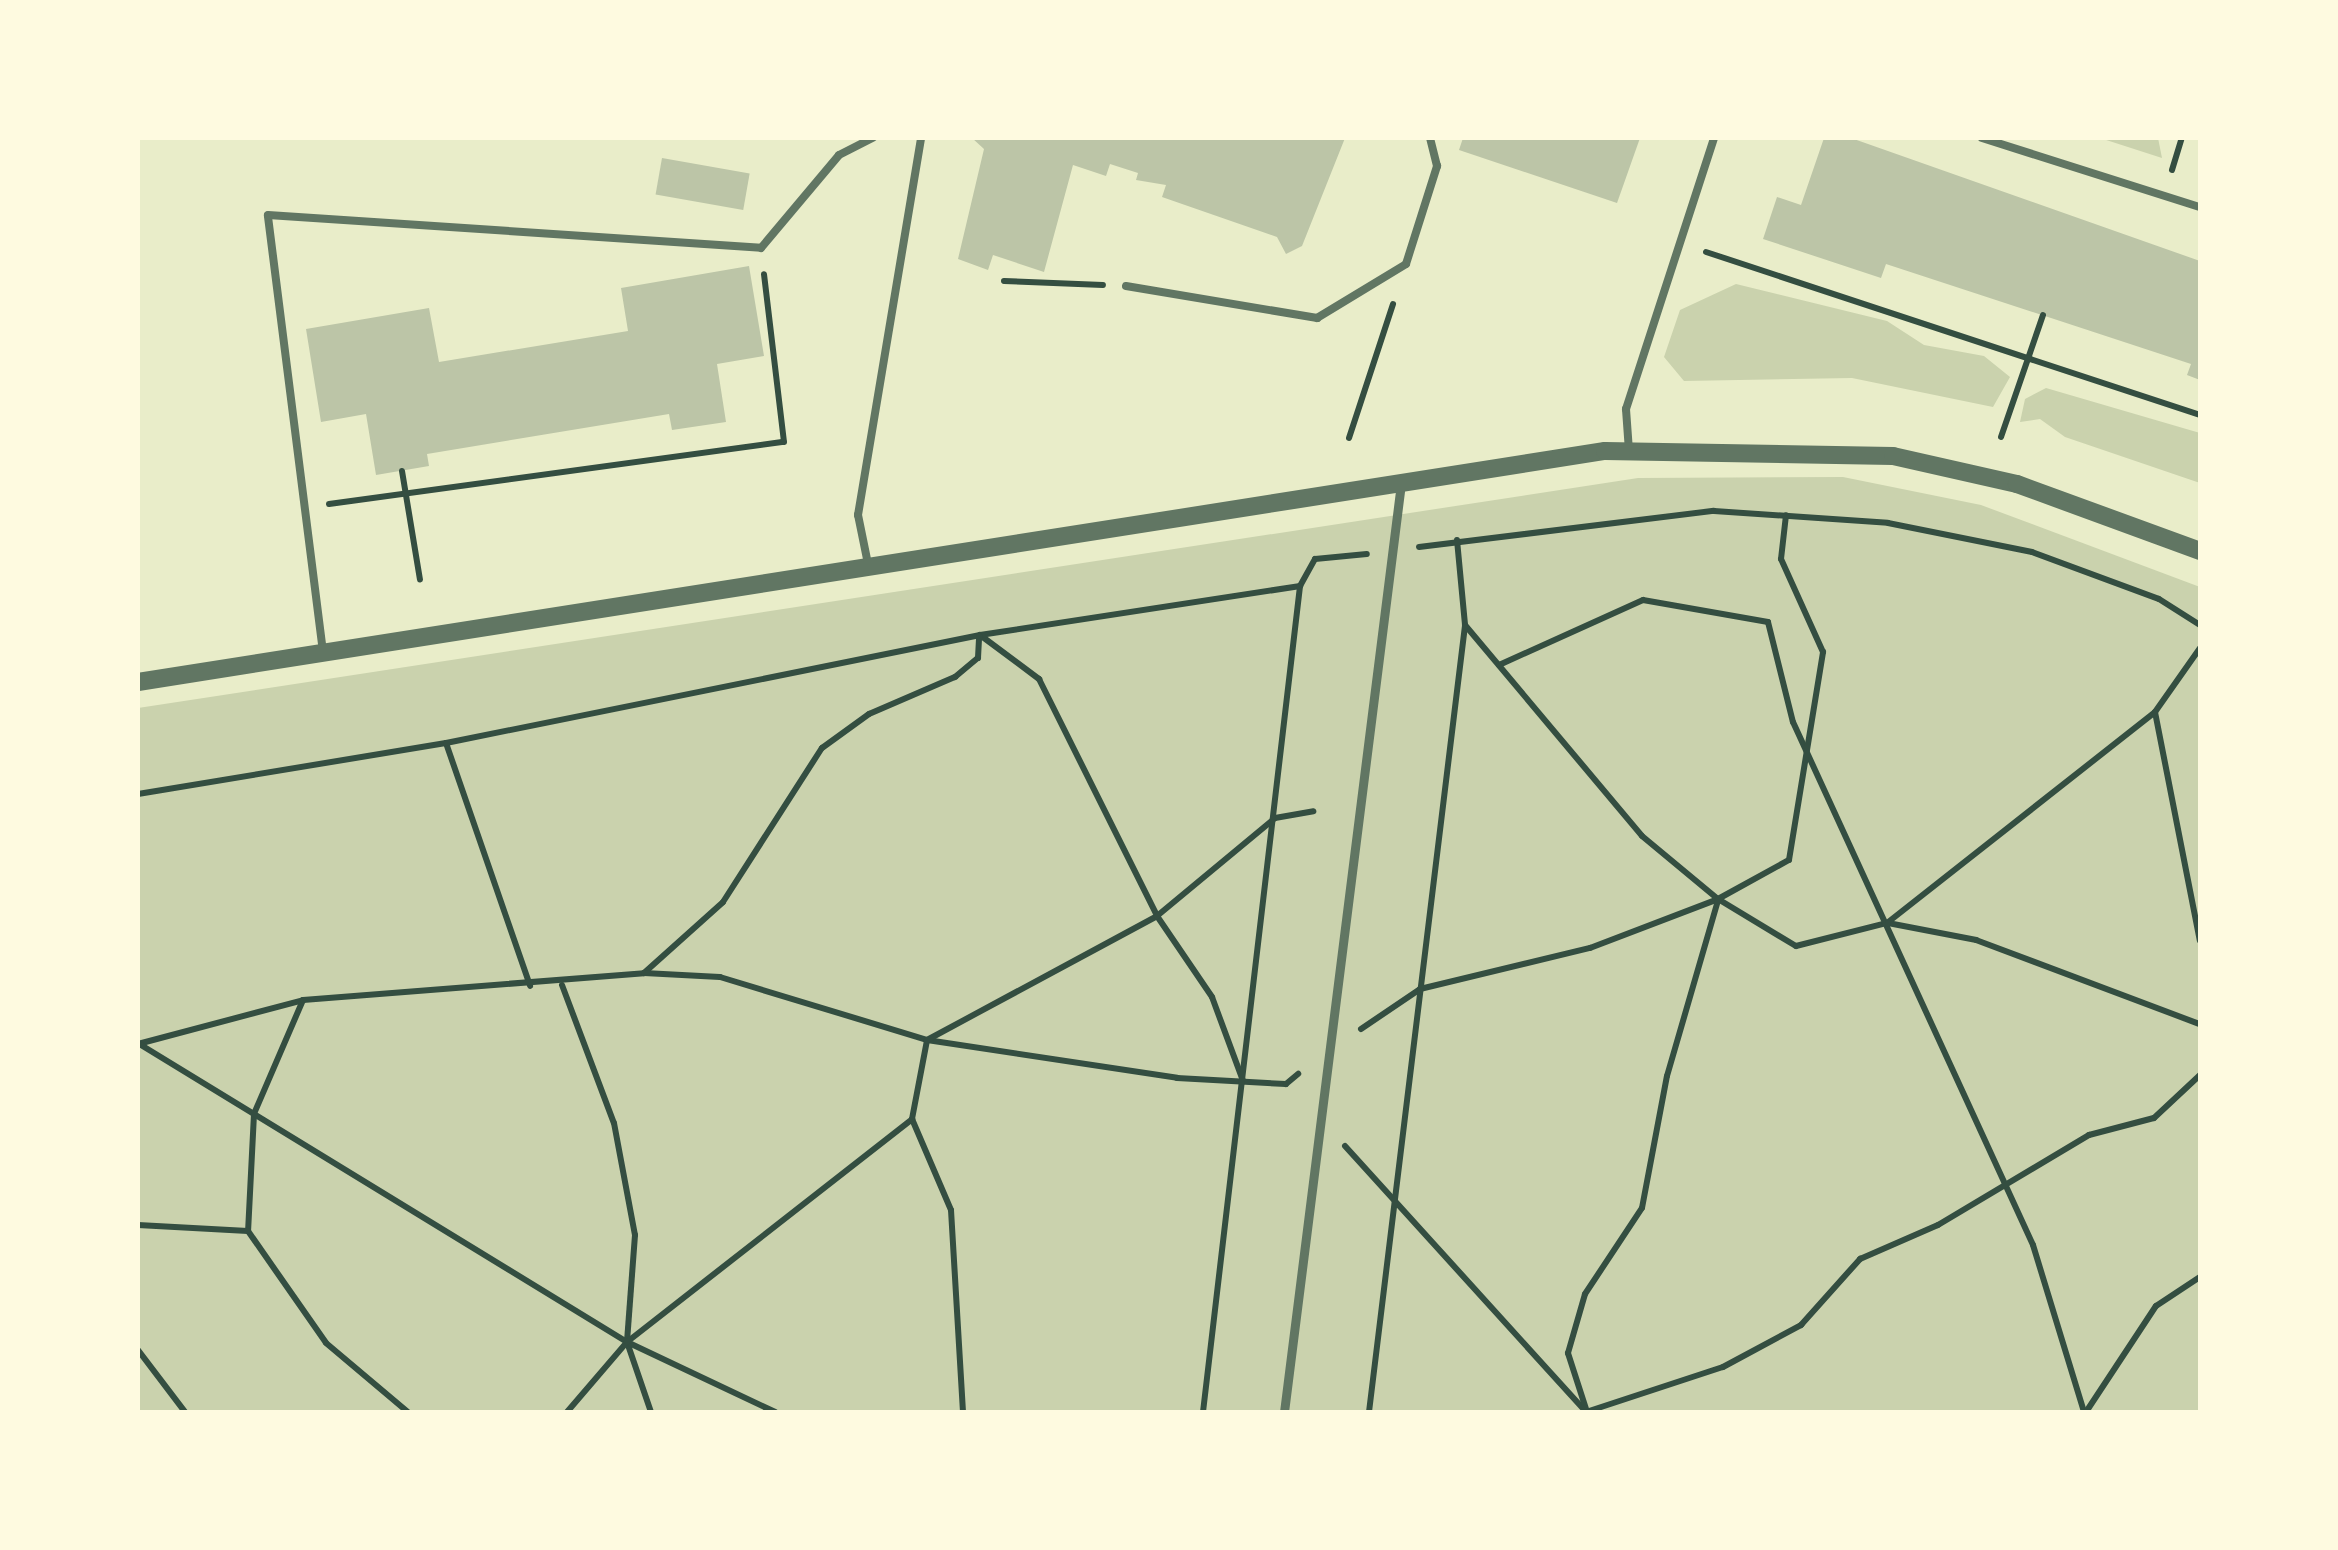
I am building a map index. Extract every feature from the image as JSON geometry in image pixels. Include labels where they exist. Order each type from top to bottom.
[{"type":"street","points":[[138,682],[1401,481],[1629,452],[1894,456],[2017,484],[2200,551]]},
{"type":"street","points":[[1284,1412],[1401,481]]},
{"type":"lane","points":[[323,652],[268,216],[761,248],[839,155],[873,138]]},
{"type":"lane","points":[[868,564],[858,515],[921,138]]},
{"type":"lane","points":[[1126,286],[1317,318],[1406,264],[1438,166],[1430,138]]},
{"type":"lane","points":[[1629,452],[1626,408],[1714,138]]},
{"type":"lane","points":[[1982,138],[2200,207]]},
{"type":"path","points":[[1681,244],[2200,415]]},
{"type":"path","points":[[303,508],[784,442],[761,248]]},
{"type":"path","points":[[1350,438],[1406,264]]},
{"type":"path","points":[[1004,281],[1126,286]]},
{"type":"path","points":[[2001,437],[2043,315]]},
{"type":"path","points":[[402,471],[420,580]]},
{"type":"path","points":[[1369,1412],[1465,625],[1457,540],[1714,511],[1888,523],[2032,552],[2159,599],[2200,625]]},
{"type":"path","points":[[1380,1018],[1420,989],[1590,948],[1718,899],[1789,860],[1803,739],[1823,652],[1781,559],[1786,516]]},
{"type":"path","points":[[1203,1412],[1300,586],[1316,559]]},
{"type":"path","points":[[138,794],[446,744],[980,635],[1300,586]]},
{"type":"path","points":[[1499,666],[1643,600],[1768,622],[1803,739],[2008,1184],[2085,1412]]},
{"type":"path","points":[[1465,625],[1642,836],[1718,899],[1796,946],[1886,923],[2154,712],[2200,648]]},
{"type":"path","points":[[980,635],[1039,679],[1157,916],[1212,997],[1244,1082]]},
{"type":"path","points":[[644,973],[723,902],[822,748],[869,714],[955,677],[978,658],[980,635]]},
{"type":"path","points":[[2154,712],[2200,941]]},
{"type":"path","points":[[446,744],[530,986]]},
{"type":"path","points":[[926,1040],[1157,916],[1275,818],[1313,810]]},
{"type":"path","points":[[1586,1412],[1568,1353],[1585,1294],[1642,1208],[1667,1076],[1718,899]]},
{"type":"path","points":[[1886,923],[1976,940],[2200,1024]]},
{"type":"path","points":[[138,1043],[303,1000],[562,985],[644,973],[720,977],[926,1040],[1244,1082],[1286,1084]]},
{"type":"path","points":[[562,985],[614,1123],[635,1235],[627,1342],[651,1412]]},
{"type":"path","points":[[303,1000],[254,1114],[248,1232],[326,1342],[408,1412]]},
{"type":"path","points":[[926,1040],[912,1119],[951,1210],[963,1412]]},
{"type":"path","points":[[138,1043],[627,1342],[776,1412]]},
{"type":"path","points":[[1586,1412],[1723,1368],[1802,1325],[1860,1259],[2008,1184],[2088,1134],[2154,1118],[2200,1076]]},
{"type":"path","points":[[567,1412],[627,1342],[912,1119]]},
{"type":"path","points":[[1364,1164],[1586,1412]]},
{"type":"path","points":[[138,1226],[248,1232]]},
{"type":"path","points":[[2085,1412],[2156,1306],[2200,1278]]},
{"type":"path","points":[[138,1350],[185,1412]]},
{"type":"green space","points":[[2100,138],[2158,138],[2162,158]]},
{"type":"green space","points":[[1736,284],[1887,321],[1924,345],[1984,356],[2010,377],[1993,407],[1852,378],[1684,381],[1664,357],[1680,310]]},
{"type":"green space","points":[[2046,388],[2200,433],[2200,483],[2065,437],[2040,419],[2020,422],[2025,399]]},
{"type":"green space","points":[[1843,477],[1981,505],[2200,587],[2200,1412],[138,1412],[138,708],[1638,478]]},
{"type":"building","points":[[972,138],[1345,138],[1302,246],[1286,254],[1277,237],[1162,197],[1166,185],[1136,180],[1138,173],[1110,164],[1106,176],[1073,165],[1044,272],[993,255],[988,270],[958,259],[984,149]]},
{"type":"building","points":[[1463,138],[1640,138],[1617,203],[1459,150]]},
{"type":"building","points":[[1824,138],[1851,138],[2200,261],[2200,380],[2187,375],[2191,364],[1886,264],[1881,278],[1763,239],[1777,197],[1801,205]]},
{"type":"building","points":[[662,158],[750,173],[743,210],[656,194]]},
{"type":"building","points":[[749,266],[764,356],[717,364],[726,422],[672,430],[669,414],[427,454],[429,466],[376,475],[366,414],[321,422],[306,329],[429,308],[439,362],[628,331],[621,288]]}]
